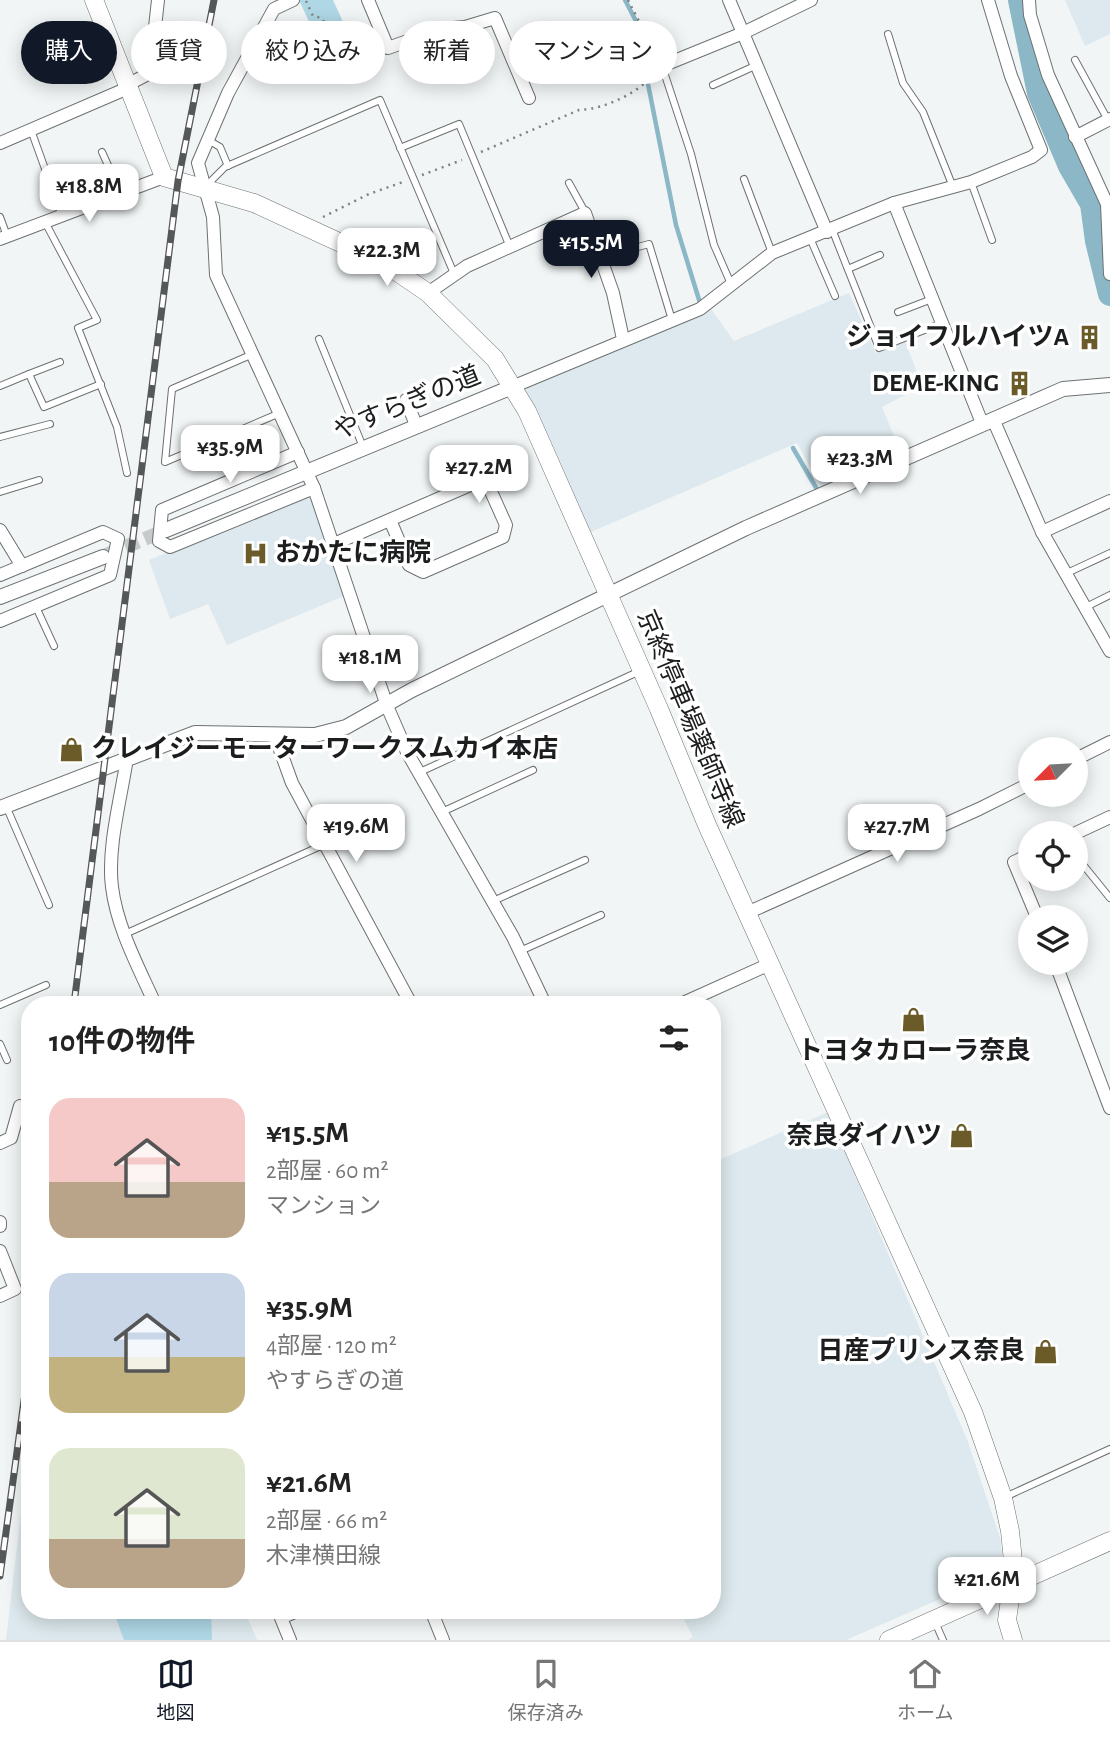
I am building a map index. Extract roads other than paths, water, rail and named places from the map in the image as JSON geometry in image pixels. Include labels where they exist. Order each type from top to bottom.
[{"type":"main road","points":[[94,0],[102,21]]},
{"type":"main road","points":[[117,58],[164,177]]},
{"type":"main road","name":"京終停車場薬師寺線","points":[[164,177],[204,188],[307,225],[384,262],[428,293],[495,359],[527,411],[747,913],[973,1412],[1003,1498],[1010,1531],[1014,1571],[1009,1588],[1007,1620],[1013,1640]]},
{"type":"main road","points":[[890,1640],[1110,1541]]},
{"type":"street","points":[[0,143],[128,86],[150,73],[158,0]]},
{"type":"street","points":[[293,0],[275,5],[228,93],[198,163],[213,217],[216,275],[314,488],[387,706],[407,752],[494,901],[520,951],[538,996]]},
{"type":"street","points":[[368,0],[388,48],[441,29],[465,27],[495,18],[529,98]]},
{"type":"street","points":[[729,0],[830,230]]},
{"type":"street","points":[[677,60],[743,33],[811,0]]},
{"type":"street","points":[[512,387],[622,339],[700,309],[772,253],[894,203],[971,182],[1032,157],[1041,150],[1011,76],[988,0]]},
{"type":"street","points":[[1029,0],[1030,15],[1048,75],[1075,137],[1105,183],[1110,274]]},
{"type":"street","points":[[1075,137],[1109,121]]},
{"type":"street","points":[[3,237],[164,177]]},
{"type":"street","points":[[894,203],[942,323],[987,421],[1042,532],[1110,651]]},
{"type":"street","points":[[428,293],[467,266],[585,213],[601,257],[622,339]]},
{"type":"street","points":[[3,807],[195,733],[315,735],[346,727],[412,690],[746,528],[1063,388],[1110,385]]},
{"type":"street","name":"やすらぎの道","points":[[166,530],[512,387]]},
{"type":"street","points":[[406,400],[416,425]]},
{"type":"street","points":[[298,452],[162,510],[159,541],[170,547],[314,488]]},
{"type":"street","points":[[334,544],[477,482],[489,487],[506,524],[503,537],[423,572],[409,565],[390,520]]},
{"type":"street","points":[[1042,532],[1110,501]]},
{"type":"street","points":[[0,530],[22,566]]},
{"type":"street","points":[[0,575],[103,532],[118,539],[110,575],[0,621]]},
{"type":"street","points":[[0,597],[103,556]]},
{"type":"street","points":[[275,736],[292,783],[407,996]]},
{"type":"street","points":[[1088,753],[1110,742]]},
{"type":"street","points":[[127,758],[112,846],[112,888],[125,934],[152,996]]},
{"type":"street","points":[[747,913],[1018,790]]},
{"type":"street","points":[[1088,827],[1110,817]]},
{"type":"street","points":[[699,996],[770,964]]},
{"type":"street","points":[[1060,975],[1110,1108]]},
{"type":"street","points":[[0,1143],[11,1138],[20,1106]]},
{"type":"street","points":[[0,1251],[15,1289],[0,1296]]},
{"type":"street","points":[[281,1619],[290,1640]]},
{"type":"street","points":[[435,1619],[443,1640]]},
{"type":"lane","points":[[888,34],[903,83],[922,111],[953,187]]},
{"type":"lane","points":[[1075,60],[1109,121]]},
{"type":"lane","points":[[713,85],[757,65]]},
{"type":"lane","points":[[668,84],[691,154],[714,245],[731,284]]},
{"type":"lane","points":[[204,188],[228,166],[380,100],[455,276]]},
{"type":"lane","points":[[400,148],[459,124],[510,247]]},
{"type":"lane","points":[[31,130],[62,216]]},
{"type":"lane","points":[[208,140],[219,147],[228,166]]},
{"type":"lane","points":[[102,152],[121,194]]},
{"type":"lane","points":[[744,179],[772,253]]},
{"type":"lane","points":[[971,182],[992,240]]},
{"type":"lane","points":[[569,183],[585,213]]},
{"type":"lane","points":[[0,217],[3,237]]},
{"type":"lane","points":[[45,222],[97,320],[78,328],[117,427],[127,473]]},
{"type":"lane","points":[[830,230],[879,348],[942,323]]},
{"type":"lane","points":[[810,238],[835,296]]},
{"type":"lane","points":[[601,257],[649,244],[672,320]]},
{"type":"lane","points":[[848,269],[880,255]]},
{"type":"lane","points":[[898,312],[933,299]]},
{"type":"lane","points":[[319,339],[363,447]]},
{"type":"lane","points":[[253,354],[172,389],[165,462],[280,413]]},
{"type":"lane","points":[[0,386],[60,362]]},
{"type":"lane","points":[[29,374],[44,407],[101,384]]},
{"type":"lane","points":[[0,437],[50,424]]},
{"type":"lane","points":[[0,492],[39,480]]},
{"type":"lane","points":[[1065,574],[1110,554]]},
{"type":"lane","points":[[1084,608],[1110,595]]},
{"type":"lane","points":[[36,606],[54,646]]},
{"type":"lane","points":[[420,772],[641,671]]},
{"type":"lane","points":[[442,812],[533,770]]},
{"type":"lane","points":[[3,807],[49,905]]},
{"type":"lane","points":[[125,934],[327,844]]},
{"type":"lane","points":[[494,901],[585,860]]},
{"type":"lane","points":[[1088,871],[1110,898]]},
{"type":"lane","points":[[520,951],[601,915]]},
{"type":"lane","points":[[0,1005],[46,985]]},
{"type":"lane","points":[[0,1044],[7,1060]]},
{"type":"lane","points":[[1003,1498],[1110,1449]]},
{"type":"lane","points":[[935,1620],[943,1640]]},
{"type":"waterway","points":[[625,0],[660,67],[647,79],[676,225],[700,303]]},
{"type":"waterway","points":[[1020,0],[1039,93],[1070,166],[1092,204],[1097,241],[1110,294]]},
{"type":"waterway","points":[[793,448],[818,491]]},
{"type":"tunnel","points":[[106,555],[166,530]]},
{"type":"railway","points":[[75,996],[178,181],[214,0]]},
{"type":"railway","points":[[0,1576],[21,1423]]},
{"type":"place","name":"ジョイフルハイツA","points":[[1089,337]]},
{"type":"place","name":"DEME-KING","points":[[1019,383]]},
{"type":"place","name":"おかたに病院","points":[[255,553]]},
{"type":"place","name":"クレイジーモーターワークスムカイ本店","points":[[71,749]]},
{"type":"place","name":"トヨタカローラ奈良","points":[[914,1019]]},
{"type":"place","name":"奈良ダイハツ","points":[[962,1136]]},
{"type":"place","name":"日産プリンス奈良","points":[[1045,1351]]}]
